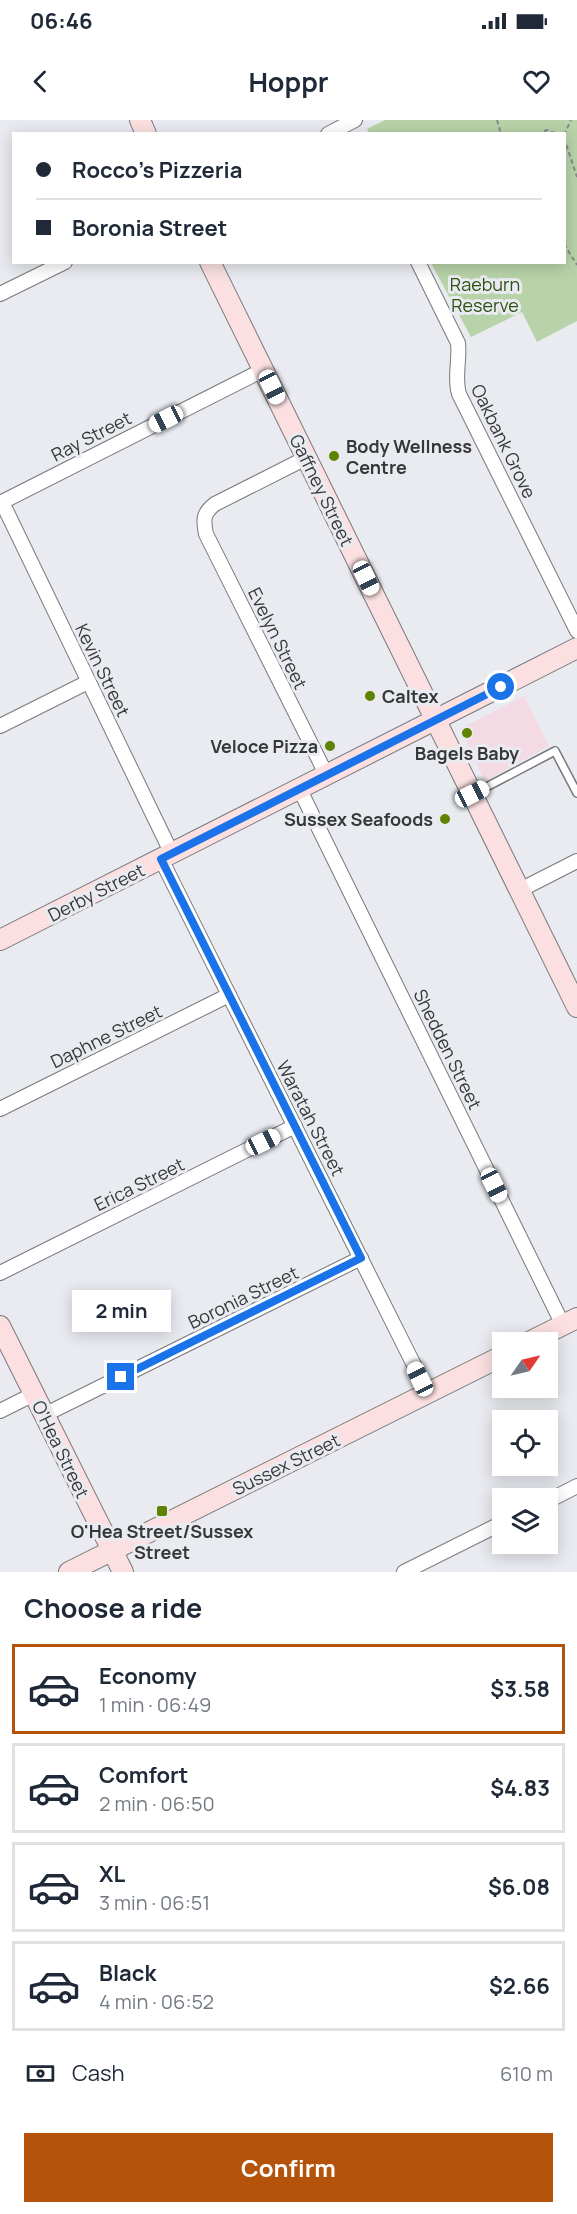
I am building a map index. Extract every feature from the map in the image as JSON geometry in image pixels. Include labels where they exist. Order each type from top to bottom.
[{"type":"street","points":[[334,132],[353,125]]},
{"type":"street","points":[[0,294],[61,264]]},
{"type":"street","name":"Gaffney Street","points":[[211,264],[577,1007]]},
{"type":"street","name":"Oakbank Grove","points":[[419,264],[458,344],[456,379],[459,394],[577,631]]},
{"type":"street","name":"Ray Street","points":[[1,502],[263,370]]},
{"type":"street","name":"Evelyn Street","points":[[306,458],[215,504],[205,513],[203,522],[206,534],[327,776]]},
{"type":"street","name":"Kevin Street","points":[[1,502],[88,682],[167,856]]},
{"type":"street","name":"Derby Street","points":[[0,940],[577,648]]},
{"type":"street","points":[[0,726],[88,682]]},
{"type":"street","name":"Shedden Street","points":[[300,790],[570,1322]]},
{"type":"street","name":"Waratah Street","points":[[167,856],[229,995],[428,1393]]},
{"type":"street","points":[[520,890],[577,861]]},
{"type":"street","name":"Daphne Street","points":[[0,1109],[229,995]]},
{"type":"street","name":"Erica Street","points":[[0,1273],[295,1126]]},
{"type":"street","name":"Boronia Street","points":[[44,1415],[361,1258]]},
{"type":"street","points":[[550,1332],[570,1322]]},
{"type":"street","name":"O'Hea Street","points":[[0,1326],[123,1572]]},
{"type":"street","name":"Sussex Street","points":[[69,1572],[492,1361]]},
{"type":"street","points":[[0,1411],[34,1394]]},
{"type":"street","points":[[558,1496],[577,1486]]},
{"type":"street","points":[[404,1572],[492,1528]]},
{"type":"lane","points":[[472,794],[555,751],[577,793]]},
{"type":"path","points":[[566,143],[577,177]]},
{"type":"path","points":[[566,247],[577,266]]},
{"type":"shaded area","points":[[524,696],[549,746],[485,781],[460,729]]},
{"type":"green space","name":"Raeburn Reserve","points":[[385,120],[577,120],[577,321],[537,342],[522,312],[471,337],[432,264],[566,264],[566,132],[368,132],[367,129]]},
{"type":"place","name":"Body Wellness Centre","points":[[334,456]]},
{"type":"place","name":"Caltex","points":[[370,696]]},
{"type":"place","name":"Bagels Baby","points":[[467,733]]},
{"type":"place","name":"Veloce Pizza","points":[[330,746]]},
{"type":"place","name":"Sussex Seafoods","points":[[445,819]]},
{"type":"place","name":"O'Hea Street/Sussex Street","points":[[162,1511]]},
{"type":"route","points":[[121,1377],[361,1258],[161,859],[501,687]]}]
